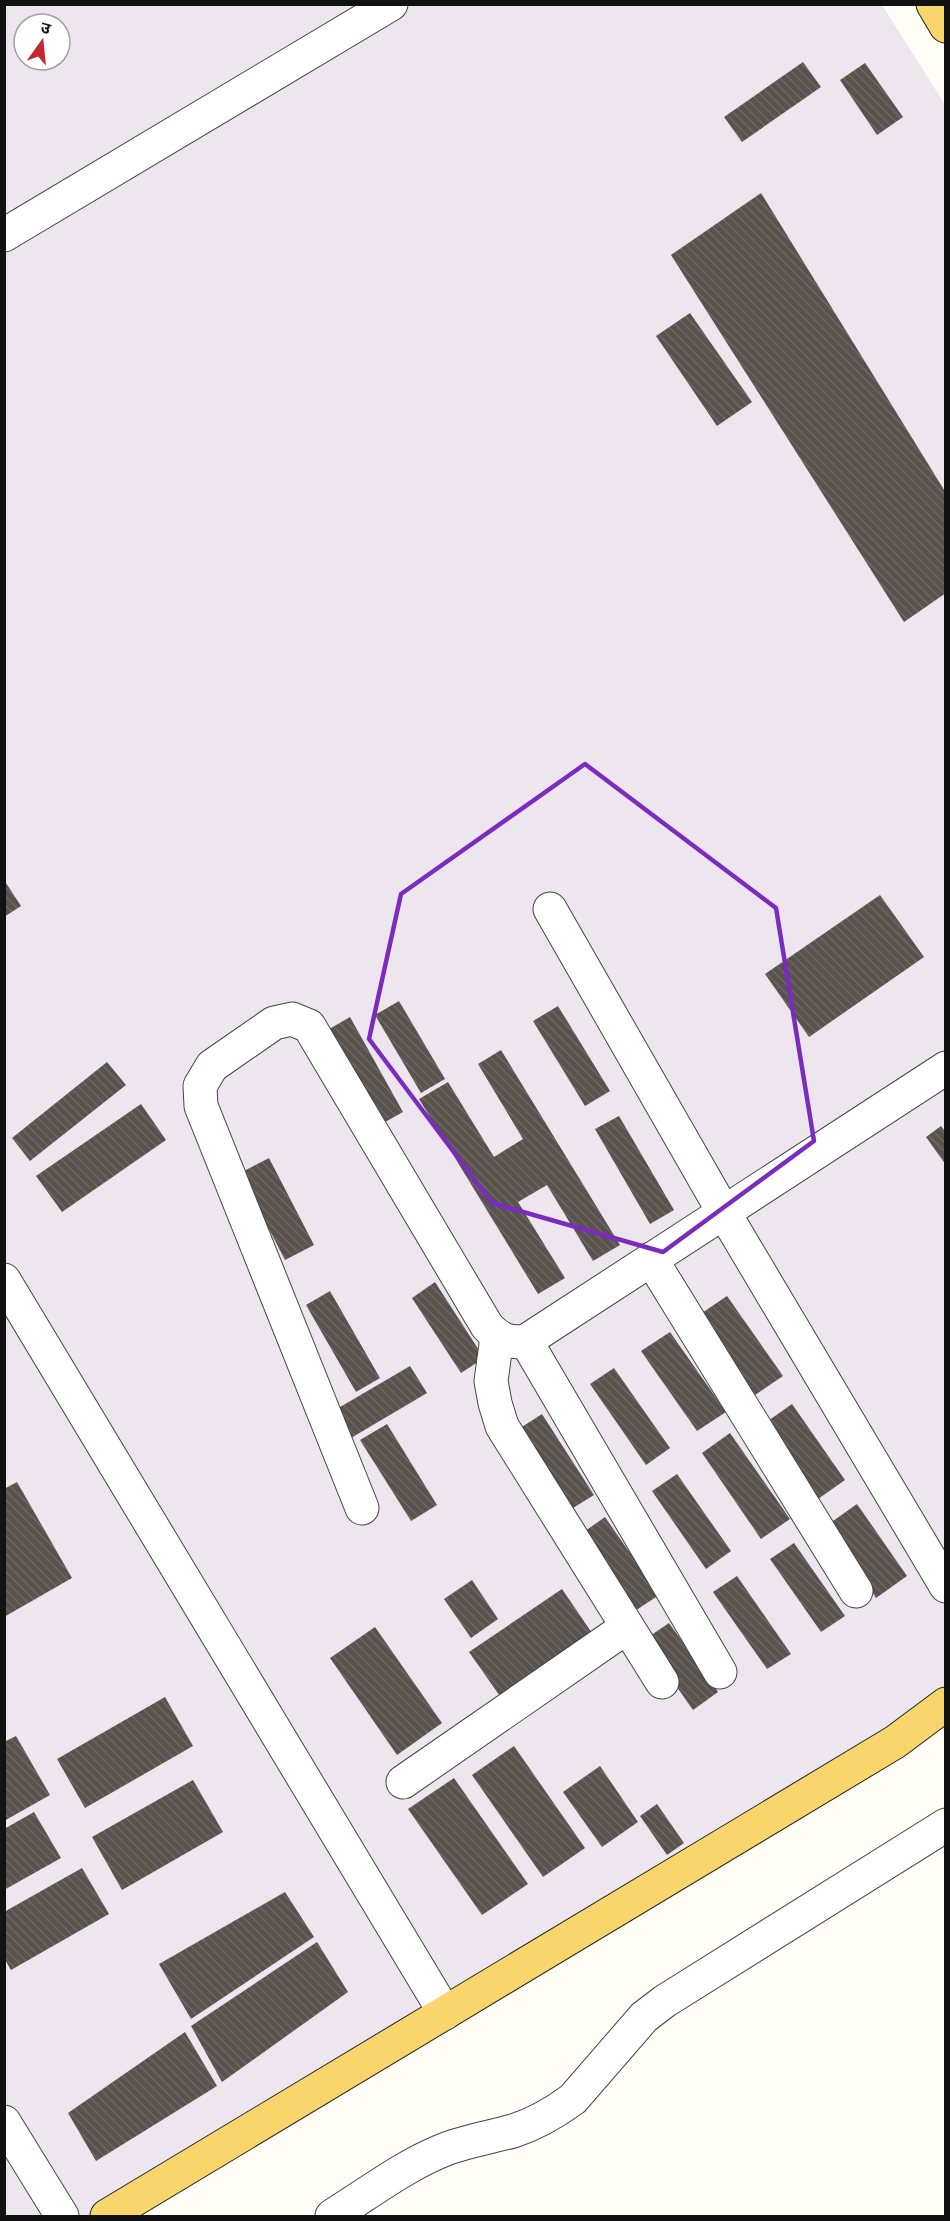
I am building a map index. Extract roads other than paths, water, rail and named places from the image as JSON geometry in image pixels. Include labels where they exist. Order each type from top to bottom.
[{"type":"main road","points":[[933,4],[945,26]]},
{"type":"main road","points":[[107,2217],[895,1742],[945,1704]]},
{"type":"lane","points":[[4,235],[391,4]]},
{"type":"lane","points":[[550,909],[723,1211],[945,1586]]},
{"type":"lane","points":[[363,1508],[201,1106],[200,1086],[212,1066],[274,1023],[292,1020],[309,1026],[487,1326],[511,1339],[720,1672]]},
{"type":"lane","points":[[662,1682],[502,1426],[490,1381],[511,1339],[651,1259],[945,1068]]},
{"type":"lane","points":[[651,1259],[856,1591]]},
{"type":"lane","points":[[4,1280],[445,2013]]},
{"type":"lane","points":[[403,1782],[627,1627]]},
{"type":"lane","points":[[332,2217],[416,2162],[448,2148],[539,2121],[559,2110],[573,2099],[644,2017],[945,1825]]},
{"type":"lane","points":[[4,2122],[62,2217]]}]
